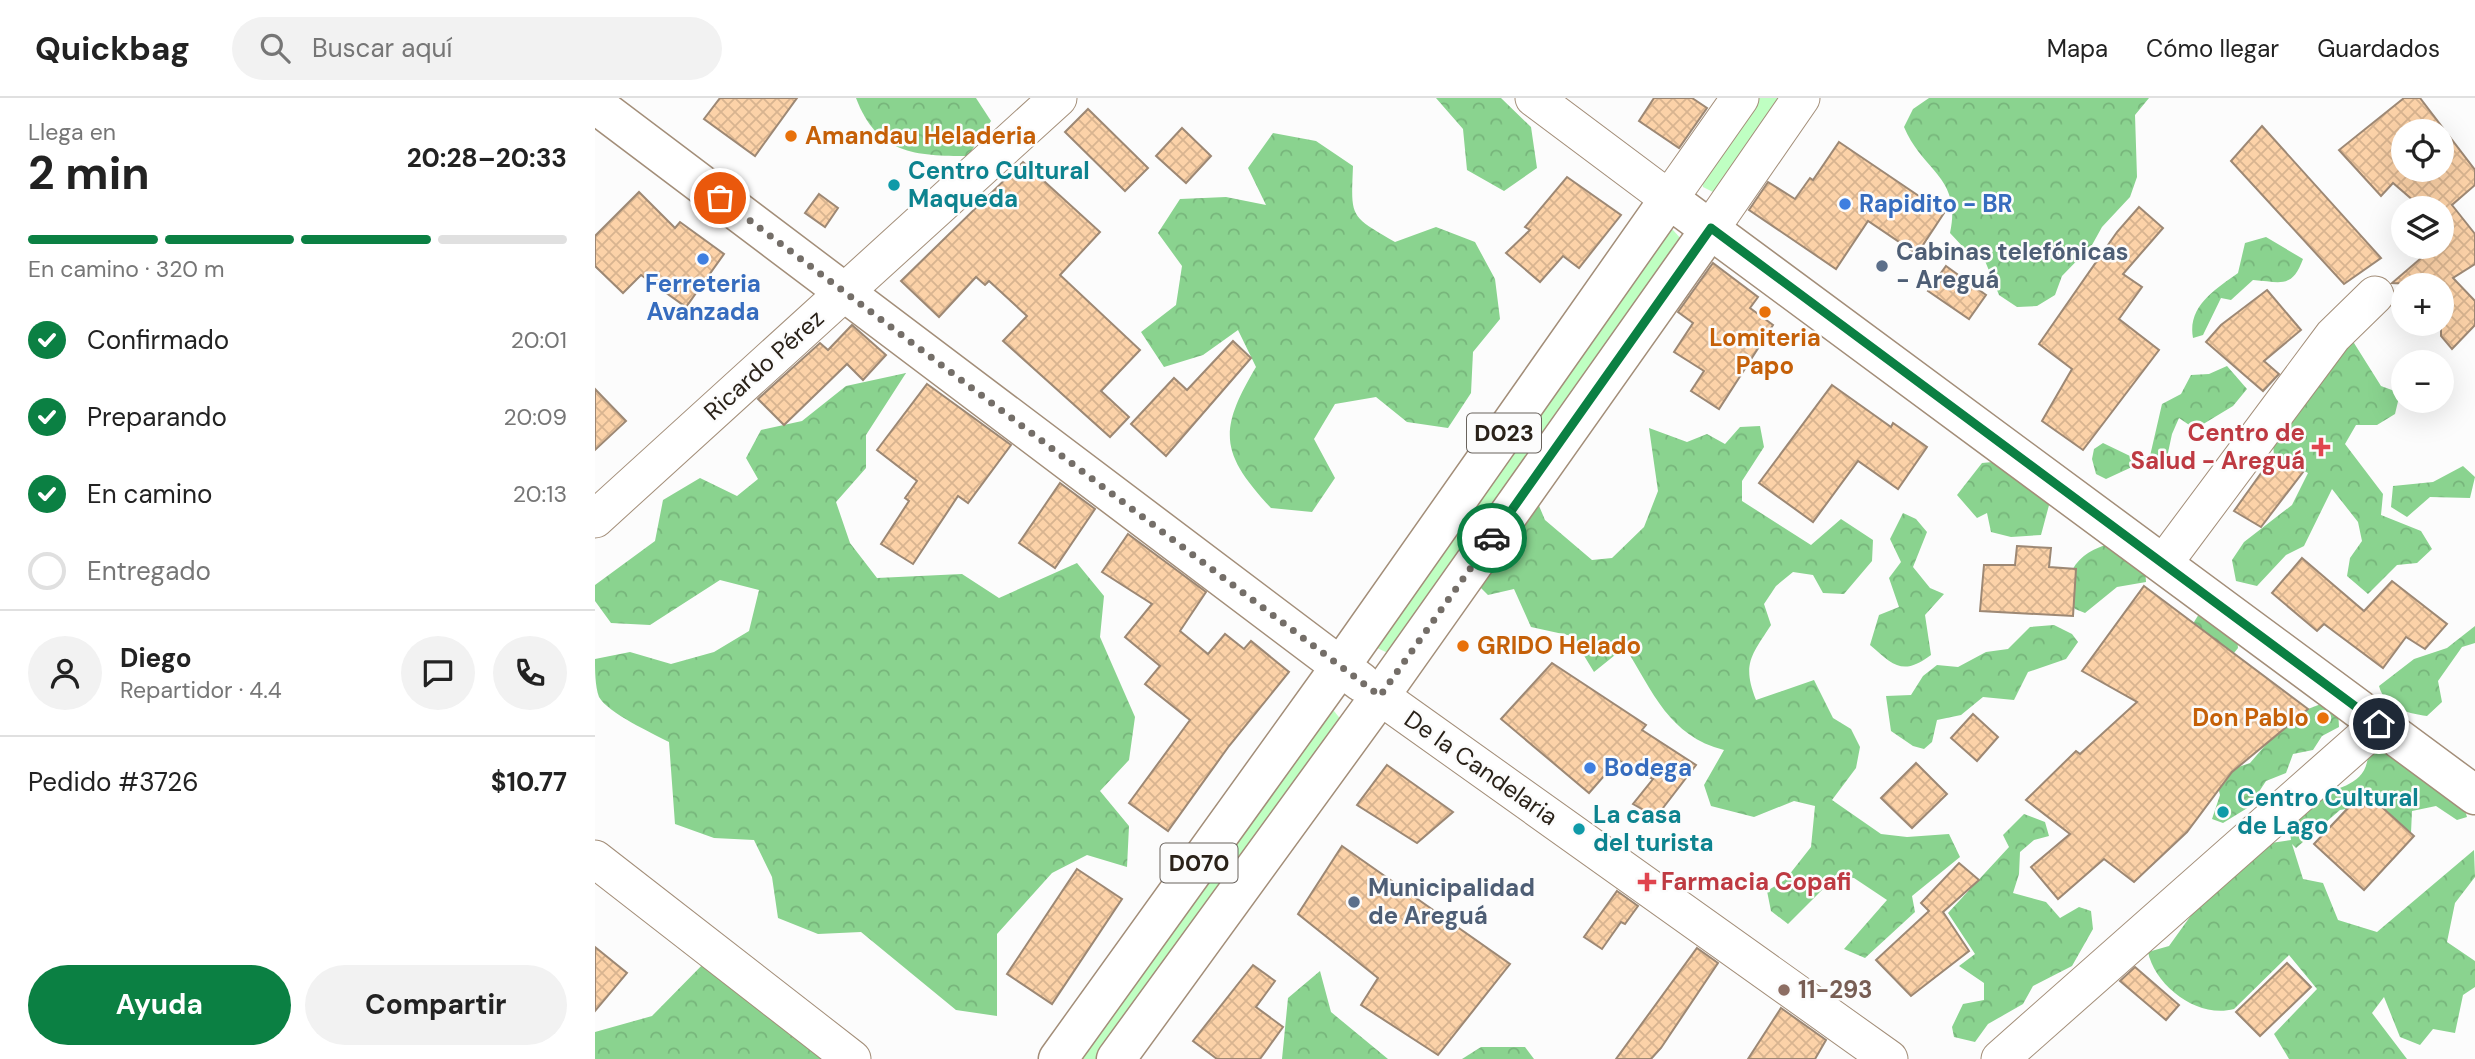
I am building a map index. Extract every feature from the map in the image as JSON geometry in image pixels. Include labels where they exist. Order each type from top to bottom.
[{"type":"main road","points":[[595,104],[1380,696]]},
{"type":"main road","points":[[1669,199],[2475,794]]},
{"type":"main road","name":"D023","points":[[1340,667],[1669,199]]},
{"type":"main road","name":"D023","points":[[1380,696],[1711,228]]},
{"type":"main road","name":"D070","points":[[1058,1059],[1340,667]]},
{"type":"main road","name":"D070","points":[[1116,1059],[1380,696]]},
{"type":"street","name":"Ricardo Pérez","points":[[595,519],[1058,98]]},
{"type":"street","points":[[1534,98],[1669,199],[1740,98]]},
{"type":"street","points":[[1711,228],[1801,98]]},
{"type":"street","points":[[2163,564],[2333,335],[2375,295]]},
{"type":"street","name":"De la Candelaria","points":[[1380,696],[1889,1059]]},
{"type":"street","points":[[2000,1059],[2379,724]]},
{"type":"street","points":[[595,859],[852,1059]]},
{"type":"green space","points":[[856,98],[976,98],[991,121],[968,156],[931,155],[900,148],[887,141],[875,131]]},
{"type":"green space","points":[[1436,98],[1501,98],[1531,127],[1537,168],[1504,191],[1467,170],[1463,129]]},
{"type":"green space","points":[[1759,98],[1783,98],[1715,193],[1703,187],[1702,179]]},
{"type":"green space","points":[[1929,98],[2149,98],[2135,115],[2137,177],[2130,197],[2102,227],[2092,245],[2062,276],[2055,295],[2037,306],[2017,307],[1999,295],[1983,256],[1964,248],[1950,233],[1951,199],[1946,187],[1921,155],[1904,127],[1913,109]]},
{"type":"green space","points":[[1273,133],[1316,141],[1353,166],[1352,196],[1356,213],[1369,226],[1395,242],[1436,227],[1475,242],[1495,279],[1500,319],[1473,352],[1471,393],[1448,428],[1407,422],[1376,397],[1335,404],[1314,439],[1335,478],[1312,512],[1271,508],[1254,489],[1234,456],[1230,441],[1235,408],[1256,367],[1238,330],[1203,355],[1164,367],[1141,332],[1176,305],[1182,266],[1158,233],[1180,199],[1226,197],[1266,205],[1248,168]]},
{"type":"green space","points":[[1669,230],[1673,230],[1682,240],[1388,653],[1375,647]]},
{"type":"green space","points":[[2266,237],[2303,259],[2299,269],[2284,282],[2253,280],[2231,300],[2221,298],[2203,335],[2193,338],[2194,317],[2213,292],[2238,273],[2245,243]]},
{"type":"green space","points":[[2333,340],[2354,343],[2381,386],[2391,390],[2391,413],[2395,413],[2377,425],[2356,425],[2345,444],[2383,494],[2381,515],[2421,531],[2432,549],[2417,563],[2397,565],[2368,594],[2347,576],[2350,558],[2362,541],[2358,522],[2332,489],[2304,546],[2286,555],[2257,586],[2236,581],[2232,560],[2244,542],[2292,505],[2308,473],[2274,455],[2271,425]]},
{"type":"green space","points":[[2227,366],[2247,389],[2233,406],[2195,429],[2179,418],[2172,434],[2166,462],[2157,467],[2132,467],[2106,479],[2096,474],[2092,459],[2094,449],[2103,443],[2130,456],[2150,456],[2162,404],[2181,394],[2191,375],[2209,374]]},
{"type":"green space","points":[[906,373],[866,435],[866,468],[836,502],[850,543],[877,578],[962,574],[999,598],[1077,563],[1104,596],[1100,637],[1135,717],[1129,760],[1100,791],[1129,826],[1127,867],[1087,855],[1052,873],[997,934],[997,1016],[956,1010],[861,932],[818,934],[778,918],[772,877],[754,840],[714,838],[675,824],[669,742],[611,710],[599,697],[596,683],[595,659],[630,652],[671,664],[714,652],[749,631],[759,590],[720,580],[650,625],[611,623],[595,601],[595,585],[655,541],[663,500],[700,478],[737,496],[758,479],[746,458],[761,430],[802,421],[846,386]]},
{"type":"green space","points":[[1760,426],[1764,447],[1742,481],[1742,501],[1811,545],[1841,519],[1873,540],[1872,561],[1844,594],[1823,593],[1813,575],[1793,572],[1776,586],[1764,604],[1771,625],[1754,653],[1749,669],[1756,700],[1814,680],[1833,718],[1851,729],[1860,747],[1856,768],[1832,800],[1881,834],[1907,837],[1949,834],[1960,857],[1912,896],[1915,912],[1865,958],[1844,949],[1887,900],[1854,878],[1833,879],[1788,924],[1771,911],[1767,891],[1785,880],[1811,847],[1815,806],[1794,801],[1754,817],[1711,806],[1704,785],[1724,750],[1689,734],[1676,723],[1654,696],[1625,647],[1594,672],[1572,636],[1531,627],[1514,589],[1488,595],[1473,580],[1537,501],[1545,520],[1592,560],[1612,558],[1644,527],[1658,491],[1649,428],[1687,442],[1707,434],[1725,444],[1740,427]]},
{"type":"green space","points":[[2003,461],[2052,494],[2041,535],[2011,537],[1991,532],[1987,513],[1977,518],[1957,495],[1982,463]]},
{"type":"green space","points":[[2463,466],[2475,477],[2470,498],[2430,497],[2407,517],[2391,507],[2393,486],[2433,482]]},
{"type":"green space","points":[[1903,513],[1916,519],[1927,532],[1913,567],[1930,588],[1944,594],[1925,615],[1931,655],[1906,667],[1892,663],[1870,645],[1879,615],[1899,607],[1889,578],[1901,562],[1890,539]]},
{"type":"green space","points":[[2122,542],[2144,551],[2146,582],[2117,587],[2085,613],[2075,609],[2069,583],[2078,562],[2097,548]]},
{"type":"green space","points":[[2199,614],[2236,628],[2238,648],[2205,689],[2168,664]]},
{"type":"green space","points":[[2054,625],[2072,634],[2078,642],[2066,659],[2028,672],[2014,700],[1983,697],[1961,715],[1937,720],[1932,742],[1924,749],[1913,746],[1891,731],[1886,696],[1911,695],[1923,676],[1937,665],[1958,667],[1986,652],[2008,649],[2030,627]]},
{"type":"green space","points":[[2475,626],[2475,643],[2462,647],[2438,681],[2442,702],[2427,716],[2405,711],[2386,700],[2379,686],[2414,659],[2447,648]]},
{"type":"green space","points":[[2326,702],[2338,710],[2339,727],[2322,736],[2313,750],[2293,754],[2286,773],[2266,781],[2249,807],[2223,823],[2212,819],[2220,795],[2215,775],[2250,763],[2269,741],[2291,705],[2308,709]]},
{"type":"green space","points":[[1329,710],[1334,711],[1342,721],[1101,1059],[1074,1059]]},
{"type":"green space","points":[[2387,741],[2464,807],[2467,817],[2457,820],[2436,806],[2412,811],[2411,833],[2401,833],[2359,807],[2340,810],[2296,848],[2292,844],[2303,879],[2323,883],[2338,920],[2377,932],[2474,850],[2475,877],[2455,903],[2447,942],[2475,961],[2475,987],[2463,995],[2455,1033],[2433,1029],[2420,1045],[2400,1037],[2384,997],[2372,1013],[2407,1059],[2289,1059],[2274,1034],[2317,989],[2289,955],[2234,1009],[2220,1011],[2193,1004],[2169,988],[2152,965],[2148,952],[2169,946],[2205,896],[2271,843],[2291,840],[2289,823],[2315,800],[2355,780],[2366,766],[2368,756]]},
{"type":"green space","points":[[2024,814],[2045,822],[2049,836],[2034,840],[2020,852],[2019,874],[2013,893],[2046,902],[2060,918],[2079,907],[2091,911],[2093,929],[2072,966],[2033,986],[2023,1004],[1988,1024],[1975,1042],[1954,1037],[1952,1027],[1963,1004],[1984,1000],[1984,983],[1959,966],[1975,954],[1948,913],[2009,847],[2003,835]]},
{"type":"green space","points":[[712,955],[865,1059],[595,1059],[595,1032],[652,1016]]},
{"type":"green space","points":[[1320,971],[1331,1012],[1388,1059],[1282,1059],[1288,998]]},
{"type":"green space","points":[[1481,1047],[1525,1047],[1534,1059],[1462,1059]]},
{"type":"building","points":[[720,98],[797,98],[755,156],[704,119]]},
{"type":"building","points":[[1654,98],[1692,98],[1707,108],[1679,148],[1639,121]]},
{"type":"building","points":[[2404,98],[2420,98],[2436,119],[2391,119],[2391,182],[2454,182],[2454,143],[2475,170],[2475,185],[2454,203],[2454,196],[2408,196],[2393,183],[2381,196],[2339,150]]},
{"type":"building","points":[[1088,109],[1148,168],[1125,191],[1065,132]]},
{"type":"building","points":[[2262,126],[2381,258],[2344,284],[2231,161]]},
{"type":"building","points":[[1182,128],[1211,156],[1186,183],[1156,156]]},
{"type":"building","points":[[1839,142],[1944,213],[1917,254],[1868,221],[1836,269],[1749,210],[1768,182],[1795,199],[1810,178],[1813,180]]},
{"type":"building","points":[[1023,162],[1100,232],[1060,275],[1140,350],[1101,391],[1129,417],[1110,437],[1003,341],[1027,316],[989,281],[985,285],[976,277],[939,317],[901,281]]},
{"type":"building","points":[[1567,177],[1621,215],[1579,268],[1563,256],[1540,282],[1506,253],[1530,230],[1525,227]]},
{"type":"building","points":[[639,192],[675,228],[680,222],[724,254],[686,307],[641,275],[623,293],[595,266],[595,236]]},
{"type":"building","points":[[819,194],[838,208],[825,227],[805,213]]},
{"type":"building","points":[[2139,207],[2163,228],[2123,274],[2142,287],[2119,319],[2159,350],[2083,450],[2042,421],[2072,369],[2039,344],[2117,232]]},
{"type":"building","points":[[2454,208],[2475,234],[2475,264],[2454,277],[2454,273],[2404,273],[2420,259],[2454,259]]},
{"type":"building","points":[[1713,263],[1758,297],[1750,308],[1773,325],[1719,409],[1691,391],[1704,371],[1674,352],[1693,323],[1678,312]]},
{"type":"building","points":[[1946,266],[1986,295],[1969,319],[1928,291]]},
{"type":"building","points":[[2454,279],[2475,301],[2475,325],[2452,349],[2441,336],[2454,336]]},
{"type":"building","points":[[2267,290],[2301,330],[2264,361],[2279,374],[2263,391],[2206,342],[2221,325]]},
{"type":"building","points":[[852,325],[886,355],[863,380],[847,364],[784,425],[758,399],[820,343],[828,350]]},
{"type":"building","points":[[1233,341],[1251,358],[1166,456],[1131,424],[1174,378],[1187,390]]},
{"type":"building","points":[[927,384],[1011,445],[968,503],[958,496],[913,564],[881,544],[909,501],[905,498],[917,481],[877,450]]},
{"type":"building","points":[[1832,385],[1891,427],[1893,423],[1927,447],[1898,489],[1858,461],[1813,522],[1759,483]]},
{"type":"building","points":[[595,389],[626,421],[595,450]]},
{"type":"building","points":[[2274,455],[2303,472],[2261,527],[2234,511]]},
{"type":"building","points":[[1060,483],[1095,509],[1055,568],[1019,543]]},
{"type":"building","points":[[1128,534],[1206,592],[1180,631],[1208,654],[1225,634],[1244,649],[1251,641],[1289,672],[1229,746],[1168,831],[1129,803],[1190,720],[1145,684],[1160,666],[1125,637],[1152,604],[1102,572]]},
{"type":"building","points":[[2017,546],[2051,548],[2049,567],[2076,569],[2073,616],[1980,611],[1984,565],[2015,565]]},
{"type":"building","points":[[2302,558],[2364,611],[2392,581],[2447,624],[2425,649],[2406,637],[2383,668],[2324,624],[2317,631],[2272,593]]},
{"type":"building","points":[[2144,586],[2308,709],[2232,772],[2187,832],[2134,882],[2104,859],[2058,899],[2031,867],[2070,834],[2026,800],[2076,751],[2080,754],[2137,702],[2082,671]]},
{"type":"building","points":[[1552,663],[1646,725],[1642,730],[1696,765],[1656,817],[1633,804],[1653,779],[1618,760],[1589,793],[1501,719]]},
{"type":"building","points":[[1973,714],[1998,737],[1977,761],[1951,738]]},
{"type":"building","points":[[1916,763],[1947,794],[1912,828],[1881,798]]},
{"type":"building","points":[[1387,765],[1453,812],[1417,843],[1357,805]]},
{"type":"building","points":[[2364,791],[2414,836],[2364,890],[2314,844]]},
{"type":"building","points":[[1342,846],[1510,964],[1438,1055],[1361,1005],[1378,978],[1298,914]]},
{"type":"building","points":[[1959,863],[1979,880],[1943,912],[1969,951],[1911,996],[1876,960],[1929,911],[1921,903]]},
{"type":"building","points":[[1077,869],[1122,899],[1052,1004],[1007,974]]},
{"type":"building","points":[[1617,891],[1638,906],[1625,924],[1621,922],[1602,949],[1584,937]]},
{"type":"building","points":[[595,947],[627,973],[595,1011]]},
{"type":"building","points":[[1697,948],[1718,963],[1661,1048],[1651,1059],[1616,1059]]},
{"type":"building","points":[[2287,963],[2311,987],[2260,1036],[2236,1012]]},
{"type":"building","points":[[1253,965],[1275,981],[1256,1007],[1283,1027],[1260,1059],[1217,1059],[1193,1041]]},
{"type":"building","points":[[2135,967],[2179,1005],[2166,1020],[2120,981]]},
{"type":"building","points":[[1781,1008],[1826,1040],[1815,1059],[1748,1059]]},
{"type":"way so far","points":[[720,198],[1380,696],[1492,538]]},
{"type":"place","name":"Amandau Heladeria","points":[[791,136]]},
{"type":"place","name":"Centro Cultural Maqueda","points":[[894,185]]},
{"type":"place","name":"Rapidito - BR","points":[[1845,204]]},
{"type":"place","name":"Ferreteria Avanzada","points":[[703,259]]},
{"type":"place","name":"Cabinas telefónicas - Areguá","points":[[1882,266]]},
{"type":"place","name":"Lomiteria Papo","points":[[1765,312]]},
{"type":"place","name":"Centro de Salud - Areguá","points":[[2321,447]]},
{"type":"place","name":"GRIDO Helado","points":[[1463,646]]},
{"type":"place","name":"Don Pablo","points":[[2323,718]]},
{"type":"place","name":"Bodega","points":[[1590,768]]},
{"type":"place","name":"Centro Cultural de Lago","points":[[2223,812]]},
{"type":"place","name":"La casa del turista","points":[[1579,829]]},
{"type":"place","name":"Farmacia Copafi","points":[[1647,882]]},
{"type":"place","name":"Municipalidad de Areguá","points":[[1354,902]]},
{"type":"place","name":"11-293","points":[[1784,990]]},
{"type":"route","points":[[1492,538],[1711,228],[2379,724]]}]
